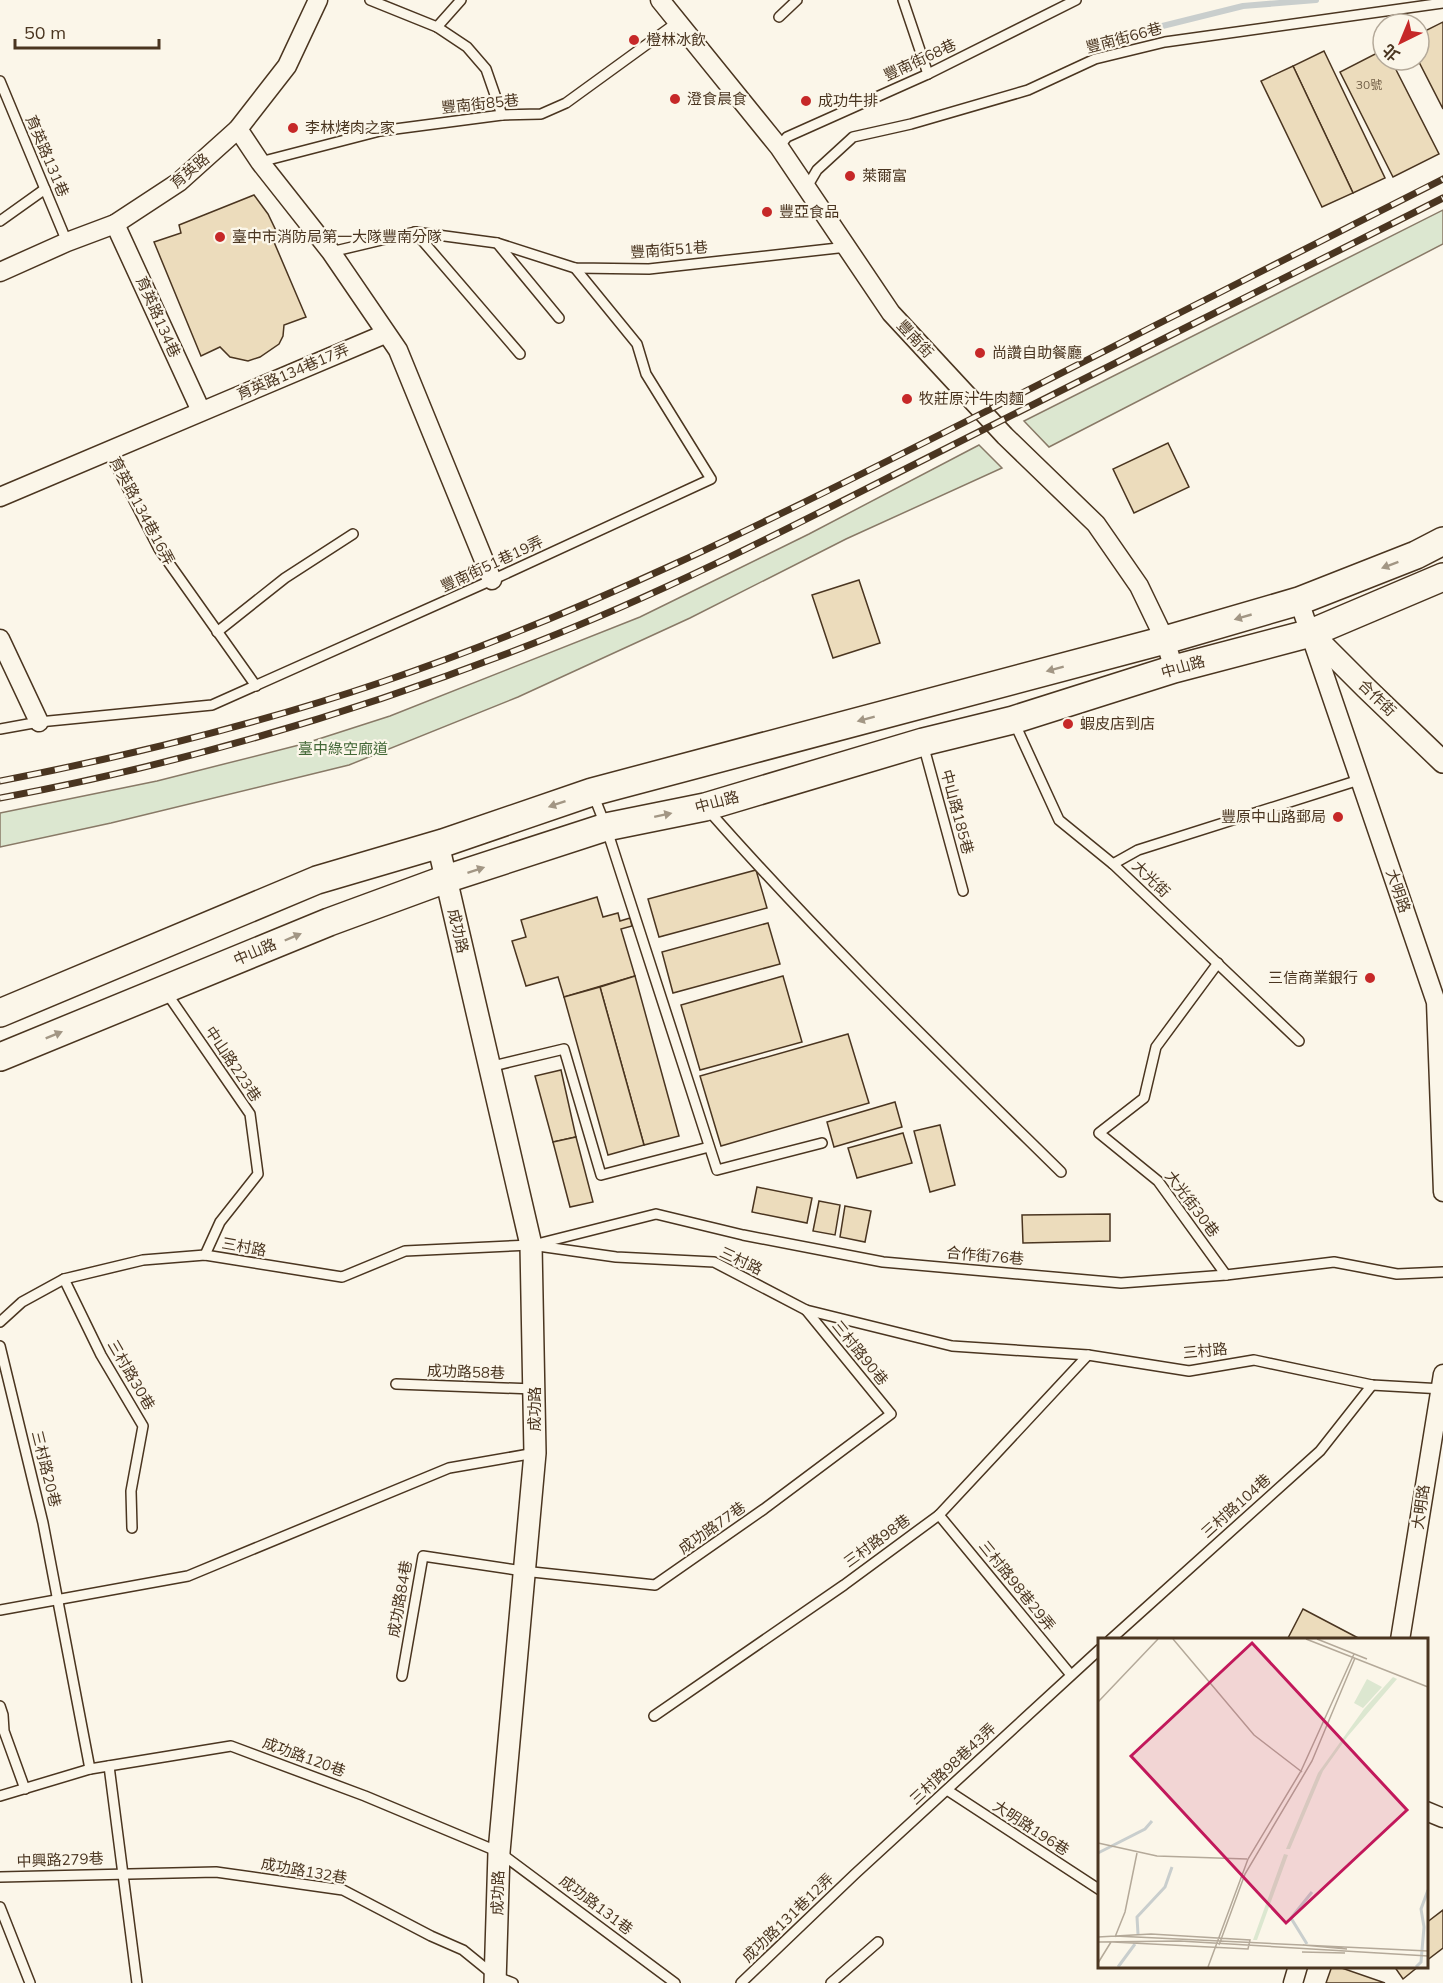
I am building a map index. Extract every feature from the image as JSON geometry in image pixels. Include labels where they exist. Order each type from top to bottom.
[{"type":"main road","name":"中山路","points":[[0,1013],[316,879],[438,844],[592,792],[1166,640],[1299,601],[1416,555],[1443,541]]},
{"type":"main road","name":"中山路","points":[[0,1057],[329,922],[446,879],[606,827],[705,807],[923,742],[1013,720],[1174,669],[1311,633],[1443,577]]},
{"type":"street","name":"豐南街","points":[[660,0],[779,147],[891,313],[1005,436],[1096,524],[1138,586],[1166,640],[1174,669]]},
{"type":"street","name":"育英路","points":[[0,272],[67,242],[115,224],[179,182],[238,129],[287,66],[314,2]]},
{"type":"street","points":[[238,129],[260,162],[331,252],[398,350],[492,580]]},
{"type":"street","name":"育英路134巷","points":[[115,224],[201,411]]},
{"type":"street","name":"育英路134巷17弄","points":[[201,411],[385,334]]},
{"type":"street","name":"育英路134巷16弄","points":[[0,497],[201,411]]},
{"type":"street","name":"大明路","points":[[1299,601],[1436,1002],[1443,1192]]},
{"type":"street","name":"合作街","points":[[1311,633],[1443,762]]},
{"type":"street","points":[[0,639],[39,722]]},
{"type":"street","name":"成功路","points":[[438,844],[531,1245],[535,1453],[499,1852],[501,1981]]},
{"type":"street","name":"大明路","points":[[1400,1638],[1442,1384]]},
{"type":"street","points":[[1428,1812],[1443,1818]]},
{"type":"street","points":[[1293,1983],[1297,1968]]},
{"type":"lane","points":[[370,0],[437,27],[467,47],[486,69],[502,115]]},
{"type":"lane","points":[[437,27],[461,0]]},
{"type":"lane","points":[[779,17],[797,0]]},
{"type":"lane","points":[[903,0],[928,74]]},
{"type":"lane","name":"豐南街68巷","points":[[779,147],[787,137],[928,74],[1076,0]]},
{"type":"lane","name":"豐南街66巷","points":[[807,187],[817,170],[854,138],[1028,90],[1095,59],[1165,42],[1443,3]]},
{"type":"lane","name":"豐南街85巷","points":[[260,162],[380,131],[502,115],[541,114],[566,103],[678,21]]},
{"type":"lane","name":"育英路131巷","points":[[0,81],[67,242]]},
{"type":"lane","points":[[0,221],[45,189]]},
{"type":"lane","points":[[416,232],[475,305],[520,354]]},
{"type":"lane","name":"豐南街51巷","points":[[331,252],[416,232],[497,243],[575,268],[649,269],[847,247]]},
{"type":"lane","points":[[497,243],[559,318]]},
{"type":"lane","name":"豐南街51巷19弄","points":[[0,729],[39,722],[212,705],[711,479],[646,374],[637,344],[575,268]]},
{"type":"lane","name":"育英路134巷16弄","points":[[108,450],[159,549],[256,686]]},
{"type":"lane","points":[[218,632],[285,578],[353,534]]},
{"type":"lane","name":"大光街","points":[[1013,720],[1059,820],[1113,864],[1299,1041]]},
{"type":"lane","name":"中山路185巷","points":[[923,742],[963,891]]},
{"type":"lane","points":[[1113,864],[1138,849],[1359,780]]},
{"type":"lane","points":[[592,792],[606,827],[717,1170],[822,1143]]},
{"type":"lane","points":[[705,807],[744,851],[907,1020],[1061,1172]]},
{"type":"lane","name":"大光街30巷","points":[[1218,963],[1156,1047],[1144,1098],[1100,1133],[1158,1181],[1226,1275]]},
{"type":"lane","name":"中山路223巷","points":[[164,990],[250,1114],[258,1174],[220,1222],[205,1255]]},
{"type":"lane","points":[[489,1067],[564,1049],[601,1174],[709,1147]]},
{"type":"lane","name":"合作街76巷","points":[[531,1245],[656,1214],[743,1235],[884,1262],[1121,1283],[1226,1275],[1334,1262],[1397,1274],[1443,1272]]},
{"type":"lane","name":"三村路","points":[[0,1322],[22,1302],[64,1279],[143,1260],[205,1255],[342,1277],[405,1251],[531,1245],[616,1257],[714,1262],[806,1310],[952,1346],[1088,1355],[1190,1371],[1254,1360],[1372,1385],[1442,1384]]},
{"type":"lane","name":"三村路30巷","points":[[64,1279],[101,1355],[143,1426],[130,1491],[132,1528]]},
{"type":"lane","name":"三村路90巷","points":[[806,1310],[891,1414]]},
{"type":"lane","name":"三村路20巷","points":[[0,1346],[43,1523],[90,1769]]},
{"type":"lane","name":"三村路98巷","points":[[654,1716],[844,1585],[939,1515],[1088,1355]]},
{"type":"lane","name":"成功路58巷","points":[[396,1384],[535,1389]]},
{"type":"lane","name":"三村路104巷","points":[[1112,1638],[1320,1451],[1372,1385]]},
{"type":"lane","name":"成功路77巷","points":[[523,1571],[655,1585],[764,1509],[891,1414]]},
{"type":"lane","points":[[0,1610],[188,1576],[449,1468],[535,1453]]},
{"type":"lane","name":"三村路98巷29弄","points":[[939,1515],[1071,1676]]},
{"type":"lane","name":"成功路84巷","points":[[402,1677],[423,1556],[523,1571]]},
{"type":"lane","points":[[1071,1676],[1098,1651]]},
{"type":"lane","name":"三村路98巷43弄","points":[[855,1874],[1071,1676]]},
{"type":"lane","points":[[0,1706],[4,1731],[25,1789]]},
{"type":"lane","name":"成功路120巷","points":[[0,1796],[90,1769],[231,1746],[365,1796],[499,1852]]},
{"type":"lane","points":[[109,1766],[137,1983]]},
{"type":"lane","name":"大明路196巷","points":[[947,1790],[1098,1889]]},
{"type":"lane","name":"成功路131巷","points":[[499,1852],[675,1983]]},
{"type":"lane","name":"成功路132巷","points":[[121,1873],[216,1872],[343,1890],[463,1950],[501,1981]]},
{"type":"lane","name":"中興路279巷","points":[[0,1877],[121,1873]]},
{"type":"lane","name":"成功路131巷12弄","points":[[741,1983],[855,1874]]},
{"type":"lane","points":[[0,1906],[30,1983]]},
{"type":"lane","points":[[831,1983],[878,1942]]},
{"type":"green space","points":[[1443,210],[1443,244],[1049,447],[1024,421]]},
{"type":"green space","name":"臺中綠空廊道","points":[[979,445],[1002,468],[846,539],[690,618],[518,697],[349,765],[111,823],[0,847],[0,813],[157,781],[303,744],[390,716],[640,617],[809,534]]},
{"type":"building","points":[[1443,22],[1443,109],[1424,72],[1431,72],[1431,28]]},
{"type":"building","points":[[1324,51],[1385,178],[1353,193],[1293,66]]},
{"type":"building","points":[[1371,56],[1371,72],[1397,72],[1439,154],[1393,177],[1340,72]]},
{"type":"building","points":[[1293,66],[1353,193],[1322,207],[1261,81]]},
{"type":"building","points":[[254,195],[268,214],[280,239],[274,242],[306,317],[284,325],[283,336],[279,344],[260,357],[248,361],[230,357],[220,347],[201,356],[154,242],[181,233],[179,225]]},
{"type":"building","points":[[1168,443],[1189,487],[1134,513],[1113,469]]},
{"type":"building","points":[[859,580],[880,643],[833,658],[812,595]]},
{"type":"building","points":[[756,870],[767,908],[659,937],[648,899]]},
{"type":"building","points":[[597,897],[603,917],[618,913],[620,921],[630,918],[632,926],[621,929],[635,976],[564,997],[558,977],[526,986],[512,941],[526,937],[521,920]]},
{"type":"building","points":[[768,923],[780,964],[673,993],[662,952]]},
{"type":"building","points":[[635,976],[679,1136],[644,1145],[600,987]]},
{"type":"building","points":[[783,976],[802,1042],[700,1070],[681,1005]]},
{"type":"building","points":[[600,987],[644,1145],[608,1155],[564,997]]},
{"type":"building","points":[[848,1034],[869,1103],[721,1146],[700,1076]]},
{"type":"building","points":[[561,1070],[576,1137],[553,1142],[535,1076]]},
{"type":"building","points":[[895,1102],[902,1127],[834,1147],[827,1122]]},
{"type":"building","points":[[940,1125],[955,1185],[930,1192],[914,1131]]},
{"type":"building","points":[[903,1133],[912,1163],[857,1178],[848,1148]]},
{"type":"building","points":[[576,1137],[593,1202],[570,1207],[553,1142]]},
{"type":"building","points":[[757,1187],[812,1198],[807,1223],[752,1212]]},
{"type":"building","points":[[819,1201],[840,1205],[835,1235],[813,1231]]},
{"type":"building","points":[[845,1206],[871,1211],[865,1242],[840,1237]]},
{"type":"building","points":[[1110,1214],[1110,1241],[1023,1243],[1022,1215]]},
{"type":"building","points":[[1303,1609],[1358,1638],[1288,1638]]},
{"type":"building","points":[[1443,1910],[1443,1948],[1428,1959],[1428,1921]]},
{"type":"building","points":[[1331,1968],[1342,1968],[1385,1983],[1326,1983]]},
{"type":"building","points":[[1395,1968],[1417,1968],[1403,1979]]},
{"type":"waterway","points":[[1094,43],[1243,6],[1316,0]]},
{"type":"railway","points":[[0,781],[145,750],[288,712],[382,682],[532,626],[678,563],[822,494],[1443,179]]},
{"type":"railway","points":[[0,798],[137,769],[272,733],[472,667],[589,621],[793,526],[1443,198]]},
{"type":"place","name":"橙林冰飲","points":[[634,40]]},
{"type":"place","name":"澄食晨食","points":[[675,99]]},
{"type":"place","name":"成功牛排","points":[[806,101]]},
{"type":"place","name":"李林烤肉之家","points":[[293,128]]},
{"type":"place","name":"萊爾富","points":[[850,176]]},
{"type":"place","name":"豐亞食品","points":[[767,212]]},
{"type":"place","name":"臺中市消防局第一大隊豐南分隊","points":[[220,237]]},
{"type":"place","name":"尚讚自助餐廳","points":[[980,353]]},
{"type":"place","name":"牧莊原汁牛肉麵","points":[[907,399]]},
{"type":"place","name":"蝦皮店到店","points":[[1068,724]]},
{"type":"place","name":"豐原中山路郵局","points":[[1338,817]]},
{"type":"place","name":"三信商業銀行","points":[[1370,978]]}]
